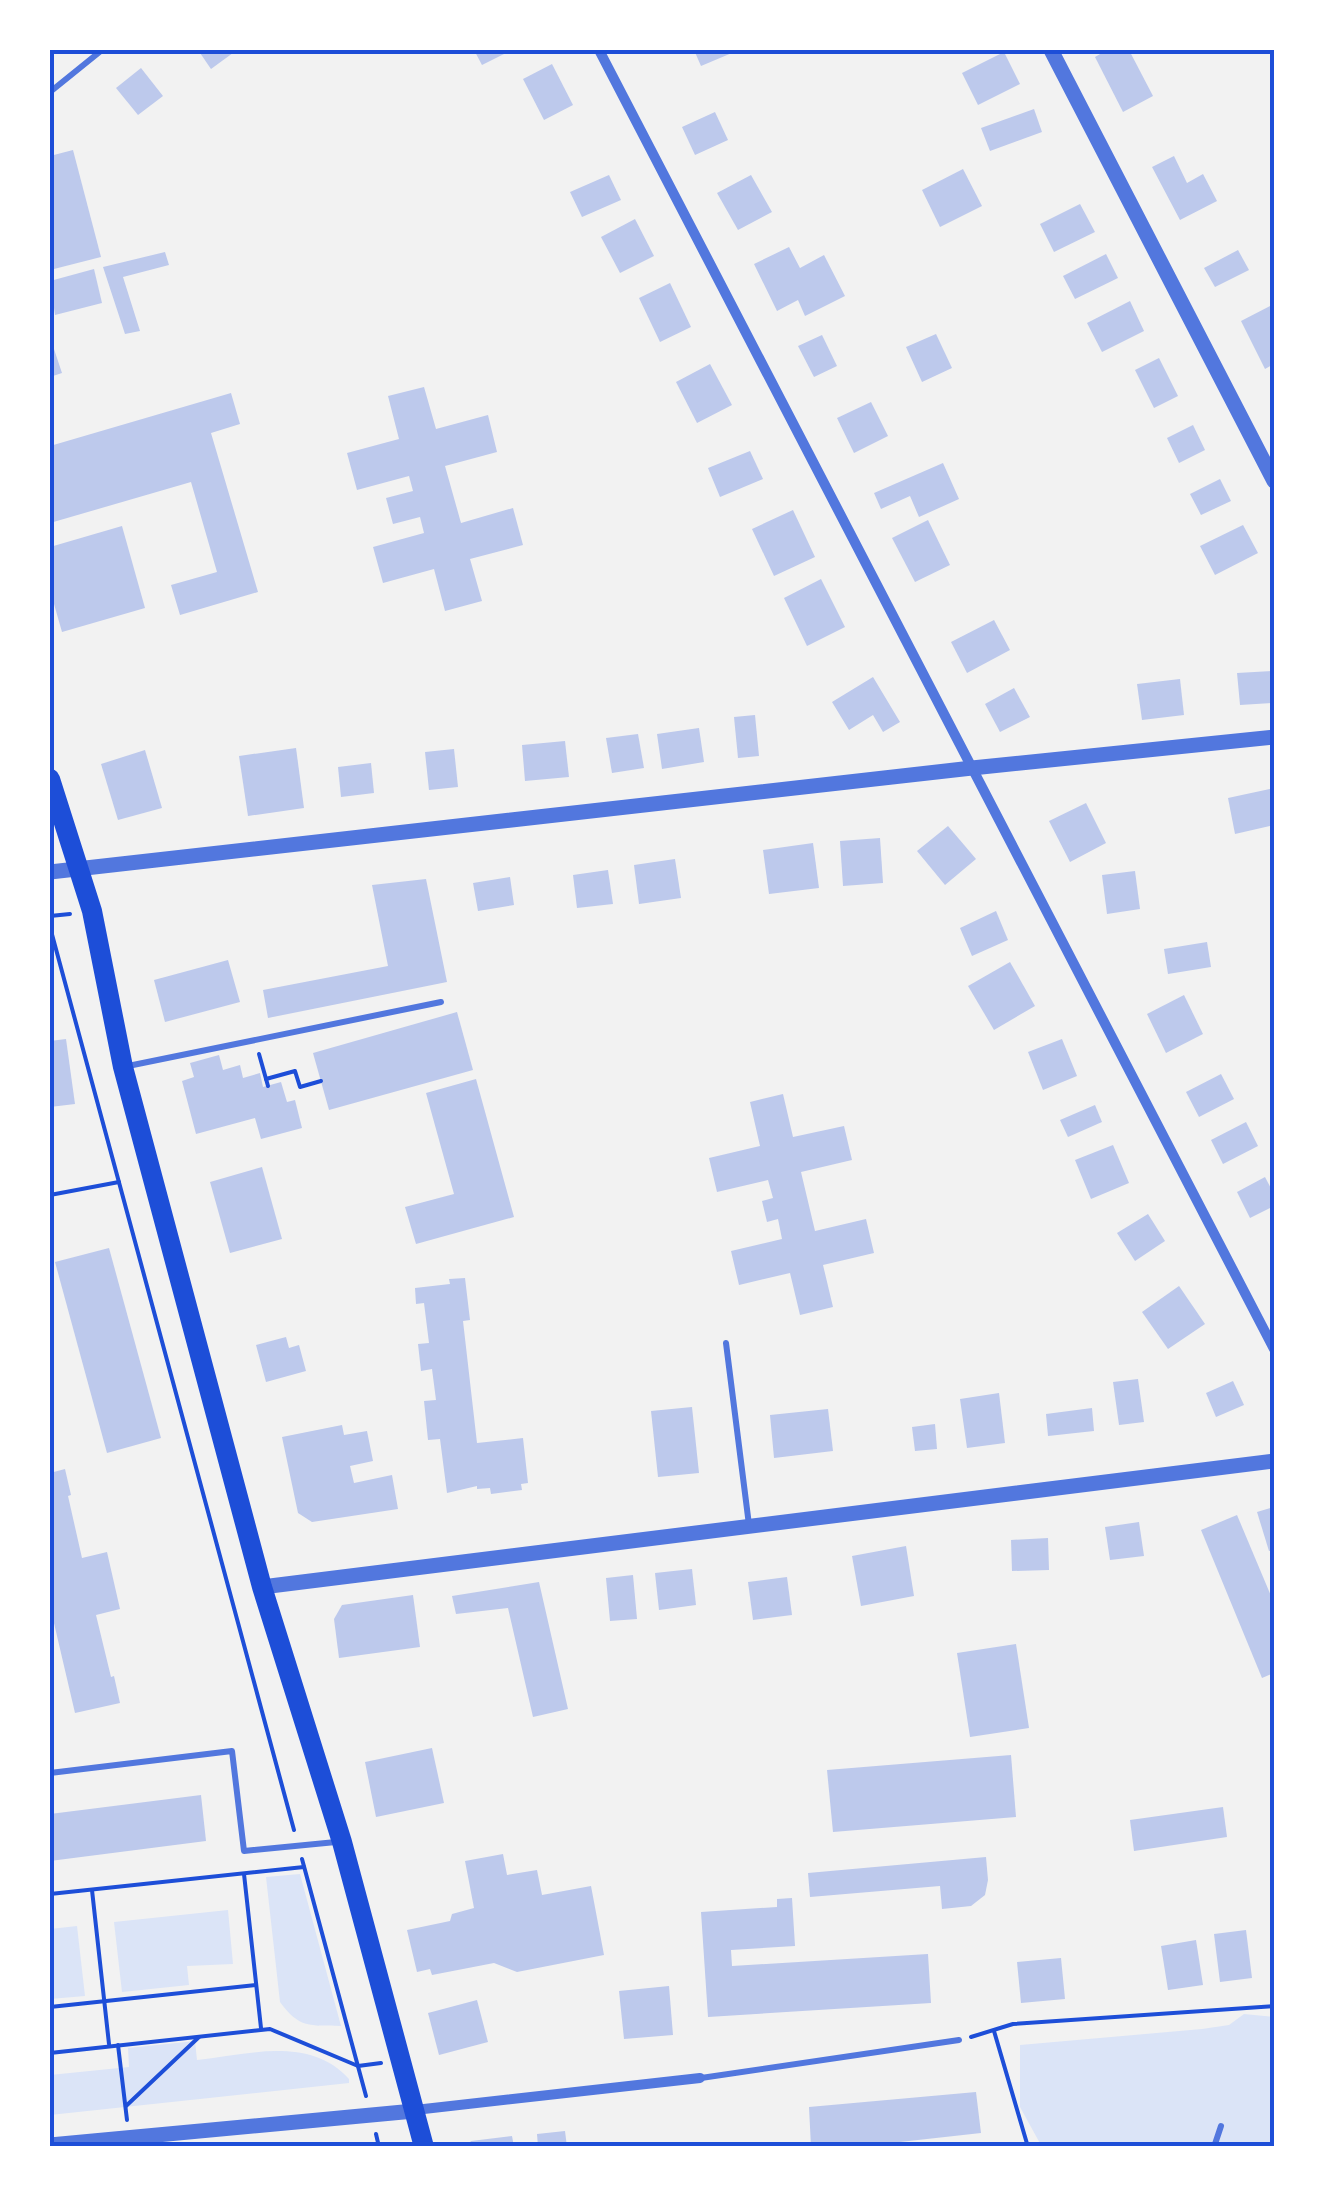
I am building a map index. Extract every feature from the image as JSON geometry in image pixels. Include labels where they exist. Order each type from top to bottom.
[{"type":"main road","points":[[50,779],[92,911],[123,1067],[262,1587],[342,1842],[424,2147]]},
{"type":"street","points":[[599,50],[1274,1349]]},
{"type":"street","points":[[1051,50],[1274,481]]},
{"type":"street","points":[[50,872],[972,768],[1274,738]]},
{"type":"street","points":[[262,1587],[1274,1461]]},
{"type":"street","points":[[50,2144],[371,2115],[700,2078]]},
{"type":"lane","points":[[50,92],[102,50]]},
{"type":"lane","points":[[123,1067],[441,1002]]},
{"type":"lane","points":[[726,1343],[749,1526]]},
{"type":"lane","points":[[50,1773],[232,1751],[244,1851],[342,1842]]},
{"type":"lane","points":[[700,2078],[960,2040]]},
{"type":"lane","points":[[1214,2147],[1222,2126]]},
{"type":"path","points":[[50,927],[379,2147]]},
{"type":"path","points":[[255,1040],[266,1082],[295,1070],[300,1087],[321,1081]]},
{"type":"path","points":[[50,1195],[119,1182]]},
{"type":"path","points":[[50,1894],[304,1867]]},
{"type":"path","points":[[244,1874],[261,2030]]},
{"type":"path","points":[[92,1890],[109,2046]]},
{"type":"path","points":[[50,2007],[256,1985]]},
{"type":"path","points":[[960,2040],[1013,2024],[1274,2006]]},
{"type":"path","points":[[50,2052],[270,2029],[358,2066],[401,2060]]},
{"type":"path","points":[[994,2030],[1028,2147]]},
{"type":"path","points":[[125,2107],[199,2037]]},
{"type":"path","points":[[118,2045],[128,2138]]},
{"type":"shaded area","points":[[300,1874],[341,2026],[306,2024],[293,2017],[280,2002],[266,1877]]},
{"type":"shaded area","points":[[228,1910],[233,1964],[187,1966],[189,1985],[122,1992],[114,1922]]},
{"type":"shaded area","points":[[77,1926],[85,1996],[50,1999],[50,1929]]},
{"type":"shaded area","points":[[1244,2014],[1274,2017],[1274,2147],[1042,2147],[1020,2107],[1020,2045],[1202,2029],[1229,2025]]},
{"type":"shaded area","points":[[195,2041],[197,2060],[258,2052],[297,2053],[333,2066],[349,2083],[50,2115],[50,2075],[129,2067],[128,2048]]},
{"type":"building","points":[[198,50],[237,50],[211,69]]},
{"type":"building","points":[[474,50],[512,50],[482,65]]},
{"type":"building","points":[[694,50],[739,50],[701,66]]},
{"type":"building","points":[[1107,50],[1129,50],[1153,96],[1123,112],[1095,57]]},
{"type":"building","points":[[1004,52],[1020,84],[978,105],[962,73]]},
{"type":"building","points":[[552,64],[573,105],[544,120],[523,79]]},
{"type":"building","points":[[141,68],[163,96],[138,115],[116,88]]},
{"type":"building","points":[[1034,109],[1042,132],[990,151],[981,128]]},
{"type":"building","points":[[715,112],[728,140],[695,155],[682,127]]},
{"type":"building","points":[[73,150],[101,257],[50,270],[50,156]]},
{"type":"building","points":[[1174,156],[1187,183],[1203,174],[1217,201],[1180,220],[1152,167]]},
{"type":"building","points":[[963,169],[982,206],[940,227],[922,190]]},
{"type":"building","points":[[609,175],[621,200],[582,217],[570,192]]},
{"type":"building","points":[[751,175],[772,212],[738,230],[717,193]]},
{"type":"building","points":[[1080,204],[1095,232],[1054,252],[1040,224]]},
{"type":"building","points":[[635,219],[654,256],[620,273],[601,237]]},
{"type":"building","points":[[789,247],[800,268],[824,255],[845,296],[805,316],[798,300],[777,311],[754,264]]},
{"type":"building","points":[[1238,250],[1249,270],[1215,287],[1204,268]]},
{"type":"building","points":[[165,252],[169,265],[123,277],[140,331],[125,334],[103,267]]},
{"type":"building","points":[[1106,254],[1118,278],[1075,299],[1063,276]]},
{"type":"building","points":[[94,269],[102,303],[55,315],[50,281]]},
{"type":"building","points":[[670,283],[691,327],[660,342],[639,298]]},
{"type":"building","points":[[1130,301],[1144,331],[1102,352],[1087,323]]},
{"type":"building","points":[[1274,304],[1274,364],[1265,369],[1241,321]]},
{"type":"building","points":[[936,334],[952,368],[922,382],[906,347]]},
{"type":"building","points":[[822,335],[837,366],[814,377],[798,346]]},
{"type":"building","points":[[50,337],[62,373],[50,377]]},
{"type":"building","points":[[1159,358],[1178,396],[1154,408],[1135,370]]},
{"type":"building","points":[[710,364],[732,405],[697,423],[676,382]]},
{"type":"building","points":[[424,387],[436,429],[488,415],[497,452],[445,466],[461,523],[513,508],[523,545],[470,559],[482,601],[445,611],[434,569],[383,583],[373,547],[424,533],[420,517],[393,524],[386,498],[413,491],[409,476],[357,490],[347,453],[399,439],[388,396]]},
{"type":"building","points":[[231,393],[240,424],[211,433],[258,592],[180,615],[171,585],[217,572],[191,482],[50,523],[50,446]]},
{"type":"building","points":[[871,402],[888,436],[854,453],[837,418]]},
{"type":"building","points":[[1193,425],[1205,450],[1179,463],[1167,438]]},
{"type":"building","points":[[750,451],[763,479],[720,497],[708,468]]},
{"type":"building","points":[[943,463],[959,499],[919,517],[910,496],[881,509],[874,493]]},
{"type":"building","points":[[1220,479],[1231,501],[1201,515],[1190,494]]},
{"type":"building","points":[[793,510],[815,557],[774,576],[752,529]]},
{"type":"building","points":[[928,520],[950,565],[915,582],[892,538]]},
{"type":"building","points":[[1243,525],[1258,553],[1215,575],[1200,546]]},
{"type":"building","points":[[122,526],[145,608],[62,632],[50,590],[50,547]]},
{"type":"building","points":[[821,579],[845,627],[807,646],[784,598]]},
{"type":"building","points":[[994,620],[1010,650],[967,673],[951,642]]},
{"type":"building","points":[[1274,671],[1274,703],[1240,705],[1237,673]]},
{"type":"building","points":[[873,677],[900,722],[883,732],[873,715],[849,730],[832,702]]},
{"type":"building","points":[[1180,679],[1184,715],[1142,720],[1137,684]]},
{"type":"building","points":[[1014,688],[1030,717],[1000,732],[985,704]]},
{"type":"building","points":[[755,715],[759,756],[738,758],[734,717]]},
{"type":"building","points":[[699,728],[704,762],[662,769],[657,734]]},
{"type":"building","points":[[638,734],[644,768],[612,773],[606,738]]},
{"type":"building","points":[[565,741],[569,777],[525,781],[522,745]]},
{"type":"building","points":[[296,748],[304,808],[248,816],[239,756]]},
{"type":"building","points":[[454,749],[458,787],[429,790],[425,752]]},
{"type":"building","points":[[145,750],[162,808],[118,820],[101,764]]},
{"type":"building","points":[[371,763],[374,793],[341,797],[338,767]]},
{"type":"building","points":[[1274,788],[1274,825],[1235,834],[1228,798]]},
{"type":"building","points":[[1086,803],[1106,843],[1070,862],[1049,821]]},
{"type":"building","points":[[948,826],[976,859],[945,885],[917,851]]},
{"type":"building","points":[[880,838],[883,883],[843,886],[840,841]]},
{"type":"building","points":[[813,843],[819,888],[769,894],[763,850]]},
{"type":"building","points":[[675,859],[681,898],[639,904],[634,865]]},
{"type":"building","points":[[608,870],[613,904],[577,908],[573,875]]},
{"type":"building","points":[[1135,871],[1140,909],[1107,914],[1102,875]]},
{"type":"building","points":[[510,877],[514,905],[478,911],[473,883]]},
{"type":"building","points":[[426,879],[447,982],[268,1018],[263,990],[388,966],[372,885]]},
{"type":"building","points":[[996,911],[1008,940],[972,956],[960,928]]},
{"type":"building","points":[[1207,942],[1211,967],[1168,974],[1164,949]]},
{"type":"building","points":[[228,960],[240,1002],[165,1022],[154,980]]},
{"type":"building","points":[[1010,962],[1035,1006],[994,1030],[968,986]]},
{"type":"building","points":[[1184,995],[1203,1034],[1166,1053],[1147,1014]]},
{"type":"building","points":[[457,1012],[473,1070],[329,1110],[313,1053]]},
{"type":"building","points":[[66,1039],[75,1104],[50,1107],[50,1041]]},
{"type":"building","points":[[1062,1039],[1077,1076],[1043,1090],[1028,1052]]},
{"type":"building","points":[[219,1055],[223,1070],[240,1065],[243,1078],[260,1073],[263,1087],[281,1082],[287,1102],[295,1100],[302,1128],[261,1139],[255,1118],[196,1134],[182,1081],[194,1077],[190,1063]]},
{"type":"building","points":[[1221,1074],[1234,1099],[1199,1117],[1186,1092]]},
{"type":"building","points":[[476,1079],[514,1217],[416,1244],[405,1207],[454,1194],[426,1093]]},
{"type":"building","points":[[783,1094],[793,1137],[844,1126],[852,1160],[801,1172],[815,1231],[866,1219],[874,1253],[823,1265],[833,1307],[800,1315],[790,1273],[739,1285],[731,1251],[782,1239],[778,1219],[767,1222],[762,1201],[773,1198],[768,1180],[717,1192],[709,1158],[760,1146],[750,1102]]},
{"type":"building","points":[[1095,1105],[1102,1122],[1068,1137],[1060,1120]]},
{"type":"building","points":[[1246,1122],[1258,1146],[1223,1164],[1211,1140]]},
{"type":"building","points":[[1113,1145],[1129,1183],[1091,1199],[1075,1160]]},
{"type":"building","points":[[262,1167],[282,1239],[230,1253],[210,1182]]},
{"type":"building","points":[[1265,1177],[1274,1194],[1274,1206],[1250,1218],[1237,1192]]},
{"type":"building","points":[[1148,1214],[1165,1241],[1135,1261],[1117,1233]]},
{"type":"building","points":[[109,1248],[161,1438],[107,1453],[55,1262]]},
{"type":"building","points":[[465,1278],[470,1320],[463,1321],[477,1443],[523,1438],[528,1483],[521,1484],[522,1490],[491,1494],[490,1488],[477,1486],[447,1493],[440,1439],[428,1440],[424,1401],[436,1400],[432,1369],[421,1371],[418,1344],[429,1343],[424,1303],[416,1304],[415,1288]]},
{"type":"building","points":[[1179,1286],[1205,1324],[1168,1349],[1142,1312]]},
{"type":"building","points":[[286,1337],[289,1348],[299,1345],[306,1371],[266,1382],[256,1345]]},
{"type":"building","points":[[1138,1379],[1144,1422],[1119,1425],[1113,1382]]},
{"type":"building","points":[[1233,1381],[1244,1405],[1216,1417],[1206,1393]]},
{"type":"building","points":[[999,1393],[1005,1443],[967,1448],[960,1399]]},
{"type":"building","points":[[692,1407],[699,1473],[658,1477],[651,1411]]},
{"type":"building","points":[[1092,1408],[1094,1431],[1048,1436],[1046,1414]]},
{"type":"building","points":[[828,1409],[833,1451],[774,1458],[770,1415]]},
{"type":"building","points":[[935,1424],[937,1449],[915,1451],[912,1427]]},
{"type":"building","points":[[342,1425],[344,1435],[367,1431],[373,1461],[350,1466],[354,1483],[392,1475],[398,1509],[312,1522],[298,1513],[282,1437]]},
{"type":"building","points":[[65,1469],[82,1558],[107,1552],[120,1609],[96,1615],[120,1703],[75,1713],[50,1606],[50,1473]]},
{"type":"building","points":[[1274,1507],[1274,1550],[1269,1551],[1257,1512]]},
{"type":"building","points":[[1237,1515],[1274,1603],[1274,1673],[1262,1678],[1201,1530]]},
{"type":"building","points":[[1139,1522],[1144,1556],[1110,1560],[1105,1527]]},
{"type":"building","points":[[1048,1538],[1049,1570],[1012,1571],[1011,1540]]},
{"type":"building","points":[[906,1546],[914,1596],[861,1606],[852,1556]]},
{"type":"building","points":[[692,1569],[696,1605],[659,1610],[655,1573]]},
{"type":"building","points":[[633,1575],[637,1619],[610,1621],[606,1578]]},
{"type":"building","points":[[787,1577],[792,1615],[753,1620],[748,1582]]},
{"type":"building","points":[[539,1582],[568,1709],[533,1717],[508,1608],[456,1614],[452,1596]]},
{"type":"building","points":[[413,1595],[420,1647],[339,1658],[334,1619],[342,1605]]},
{"type":"building","points":[[1016,1644],[1029,1728],[970,1737],[957,1653]]},
{"type":"building","points":[[432,1748],[444,1803],[376,1817],[365,1762]]},
{"type":"building","points":[[1011,1755],[1016,1817],[833,1832],[827,1770]]},
{"type":"building","points":[[201,1795],[206,1841],[50,1861],[50,1814]]},
{"type":"building","points":[[1223,1807],[1227,1837],[1134,1851],[1130,1820]]},
{"type":"building","points":[[503,1854],[507,1875],[537,1870],[542,1895],[591,1886],[604,1955],[517,1972],[494,1963],[432,1975],[430,1969],[417,1972],[407,1930],[450,1921],[452,1914],[474,1908],[465,1861]]},
{"type":"building","points":[[986,1857],[985,1895],[971,1906],[942,1909],[940,1886],[810,1897],[808,1873]]},
{"type":"building","points":[[792,1898],[795,1946],[731,1950],[732,1966],[928,1954],[931,2003],[708,2017],[701,1912],[777,1907],[777,1899]]},
{"type":"building","points":[[1246,1930],[1252,1978],[1220,1982],[1214,1934]]},
{"type":"building","points":[[1196,1940],[1203,1985],[1168,1990],[1161,1946]]},
{"type":"building","points":[[1061,1958],[1065,1999],[1021,2003],[1017,1962]]},
{"type":"building","points":[[669,1986],[673,2035],[624,2039],[619,1991]]},
{"type":"building","points":[[477,2000],[488,2042],[439,2055],[428,2013]]},
{"type":"building","points":[[976,2092],[981,2133],[891,2143],[891,2147],[811,2147],[809,2107]]},
{"type":"building","points":[[565,2131],[567,2147],[538,2147],[537,2134]]},
{"type":"building","points":[[512,2136],[514,2147],[466,2147],[471,2141]]}]
